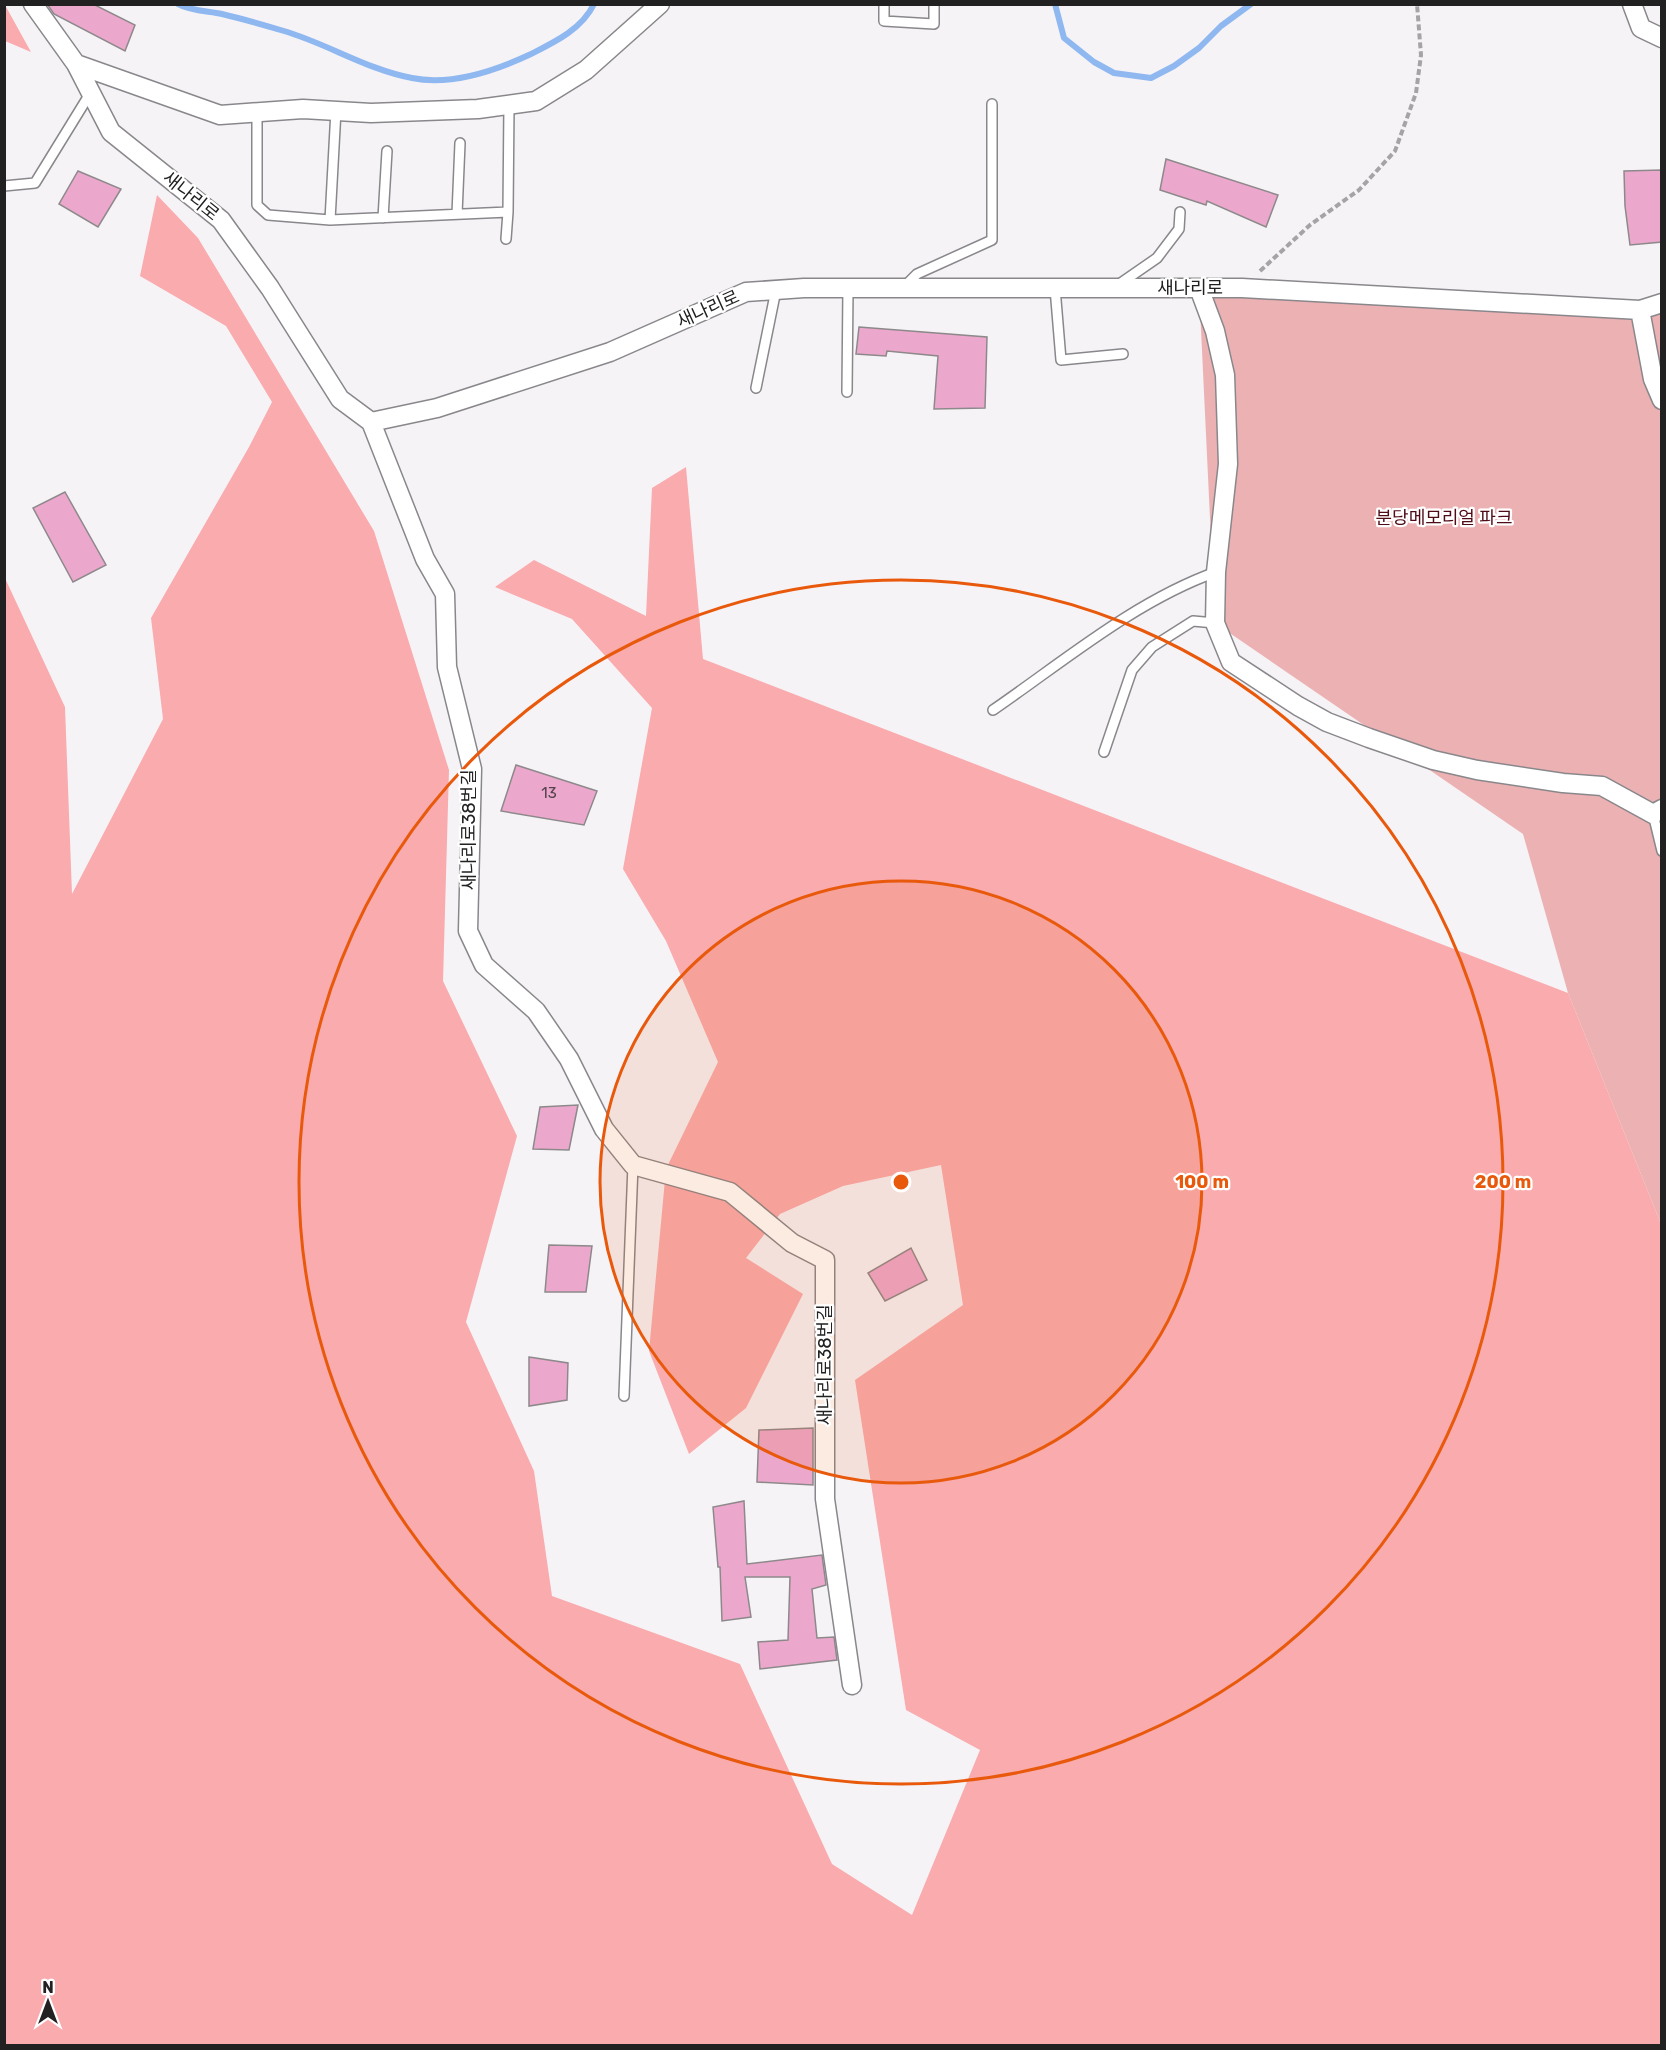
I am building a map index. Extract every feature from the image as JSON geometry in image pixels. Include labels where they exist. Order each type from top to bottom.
[{"type":"street","name":"새나리로","points":[[33,4],[76,64],[111,132],[221,220],[270,288],[340,399],[371,422],[437,408],[610,352],[746,292],[848,288],[1242,288],[1640,310]]},
{"type":"street","points":[[76,64],[220,114],[303,109],[371,112],[478,109],[536,101],[586,70],[660,4]]},
{"type":"street","points":[[1632,4],[1641,28],[1662,38]]},
{"type":"street","points":[[1199,288],[1215,331],[1225,375],[1228,464],[1216,572],[1215,623],[1231,662],[1298,706],[1327,722],[1432,760],[1538,779],[1602,786],[1657,812]]},
{"type":"street","points":[[1662,303],[1640,310],[1653,379],[1662,400]]},
{"type":"street","name":"새나리로38번길","points":[[371,422],[425,559],[445,594],[447,667],[472,769],[468,932],[484,964],[536,1011],[569,1059],[604,1129],[633,1165],[730,1192],[792,1242],[825,1260],[825,1499],[852,1685]]},
{"type":"lane","points":[[884,4],[884,21],[934,24],[934,4]]},
{"type":"lane","points":[[4,186],[35,183],[91,92]]},
{"type":"lane","points":[[902,288],[917,274],[992,240],[992,104]]},
{"type":"lane","points":[[507,239],[509,105]]},
{"type":"lane","points":[[330,220],[336,111]]},
{"type":"lane","points":[[257,112],[257,205],[268,215],[330,220],[508,212]]},
{"type":"lane","points":[[457,214],[460,142]]},
{"type":"lane","points":[[383,218],[387,151]]},
{"type":"lane","points":[[1113,288],[1157,258],[1179,230],[1180,212]]},
{"type":"lane","points":[[847,393],[848,288]]},
{"type":"lane","points":[[1055,288],[1061,360],[1123,354]]},
{"type":"lane","points":[[756,388],[776,290]]},
{"type":"lane","points":[[993,710],[1139,608],[1193,580],[1216,572]]},
{"type":"lane","points":[[1104,752],[1132,670],[1152,647],[1193,621],[1215,623]]},
{"type":"lane","points":[[1657,812],[1662,851]]},
{"type":"lane","points":[[624,1396],[633,1165]]},
{"type":"path","points":[[1242,288],[1310,225],[1359,190],[1395,151],[1416,93],[1420,55],[1417,7]]},
{"type":"green space","name":"분당메모리얼 파크","points":[[1199,288],[1640,310],[1661,301],[1661,1224],[1568,993],[1523,834],[1215,623]]},
{"type":"shaded area","points":[[5,5],[31,52],[5,41]]},
{"type":"shaded area","points":[[157,195],[198,238],[374,531],[449,770],[443,981],[517,1136],[466,1322],[534,1471],[552,1596],[740,1664],[832,1864],[912,1915],[980,1750],[906,1710],[855,1380],[963,1305],[941,1165],[843,1186],[780,1214],[746,1258],[803,1294],[746,1408],[689,1454],[649,1351],[666,1169],[718,1062],[666,941],[623,869],[652,708],[572,619],[495,587],[534,560],[646,616],[652,488],[686,467],[703,659],[1568,993],[1661,1224],[1661,2045],[5,2045],[4,576],[65,707],[72,894],[163,719],[151,618],[249,447],[272,402],[226,326],[140,276]]},
{"type":"building","points":[[47,4],[93,4],[135,25],[125,51],[54,14]]},
{"type":"building","points":[[1166,159],[1278,195],[1266,227],[1207,201],[1206,205],[1160,190]]},
{"type":"building","points":[[1662,170],[1662,242],[1630,245],[1625,206],[1624,171]]},
{"type":"building","points":[[78,171],[121,189],[98,227],[59,204]]},
{"type":"building","points":[[859,327],[987,337],[985,408],[934,409],[938,356],[887,351],[886,356],[856,354]]},
{"type":"building","points":[[65,492],[106,565],[73,582],[33,508]]},
{"type":"building","points":[[516,765],[597,791],[584,825],[501,811]]},
{"type":"building","points":[[578,1105],[569,1150],[533,1149],[540,1107]]},
{"type":"building","points":[[549,1245],[592,1246],[586,1292],[545,1292]]},
{"type":"building","points":[[911,1248],[927,1280],[885,1301],[868,1273]]},
{"type":"building","points":[[529,1357],[568,1363],[567,1400],[529,1406]]},
{"type":"building","points":[[813,1428],[813,1485],[757,1482],[759,1430]]},
{"type":"building","points":[[744,1501],[747,1564],[822,1555],[826,1585],[812,1589],[817,1638],[834,1637],[837,1660],[760,1669],[758,1642],[788,1640],[790,1577],[745,1577],[751,1617],[722,1621],[720,1567],[718,1567],[713,1507]]},
{"type":"waterway","points":[[178,4],[284,31],[380,69],[427,80],[473,75],[504,66],[531,54],[575,28],[594,4]]},
{"type":"waterway","points":[[1055,4],[1064,38],[1094,62],[1114,73],[1151,78],[1174,66],[1199,48],[1221,26],[1251,4]]}]
